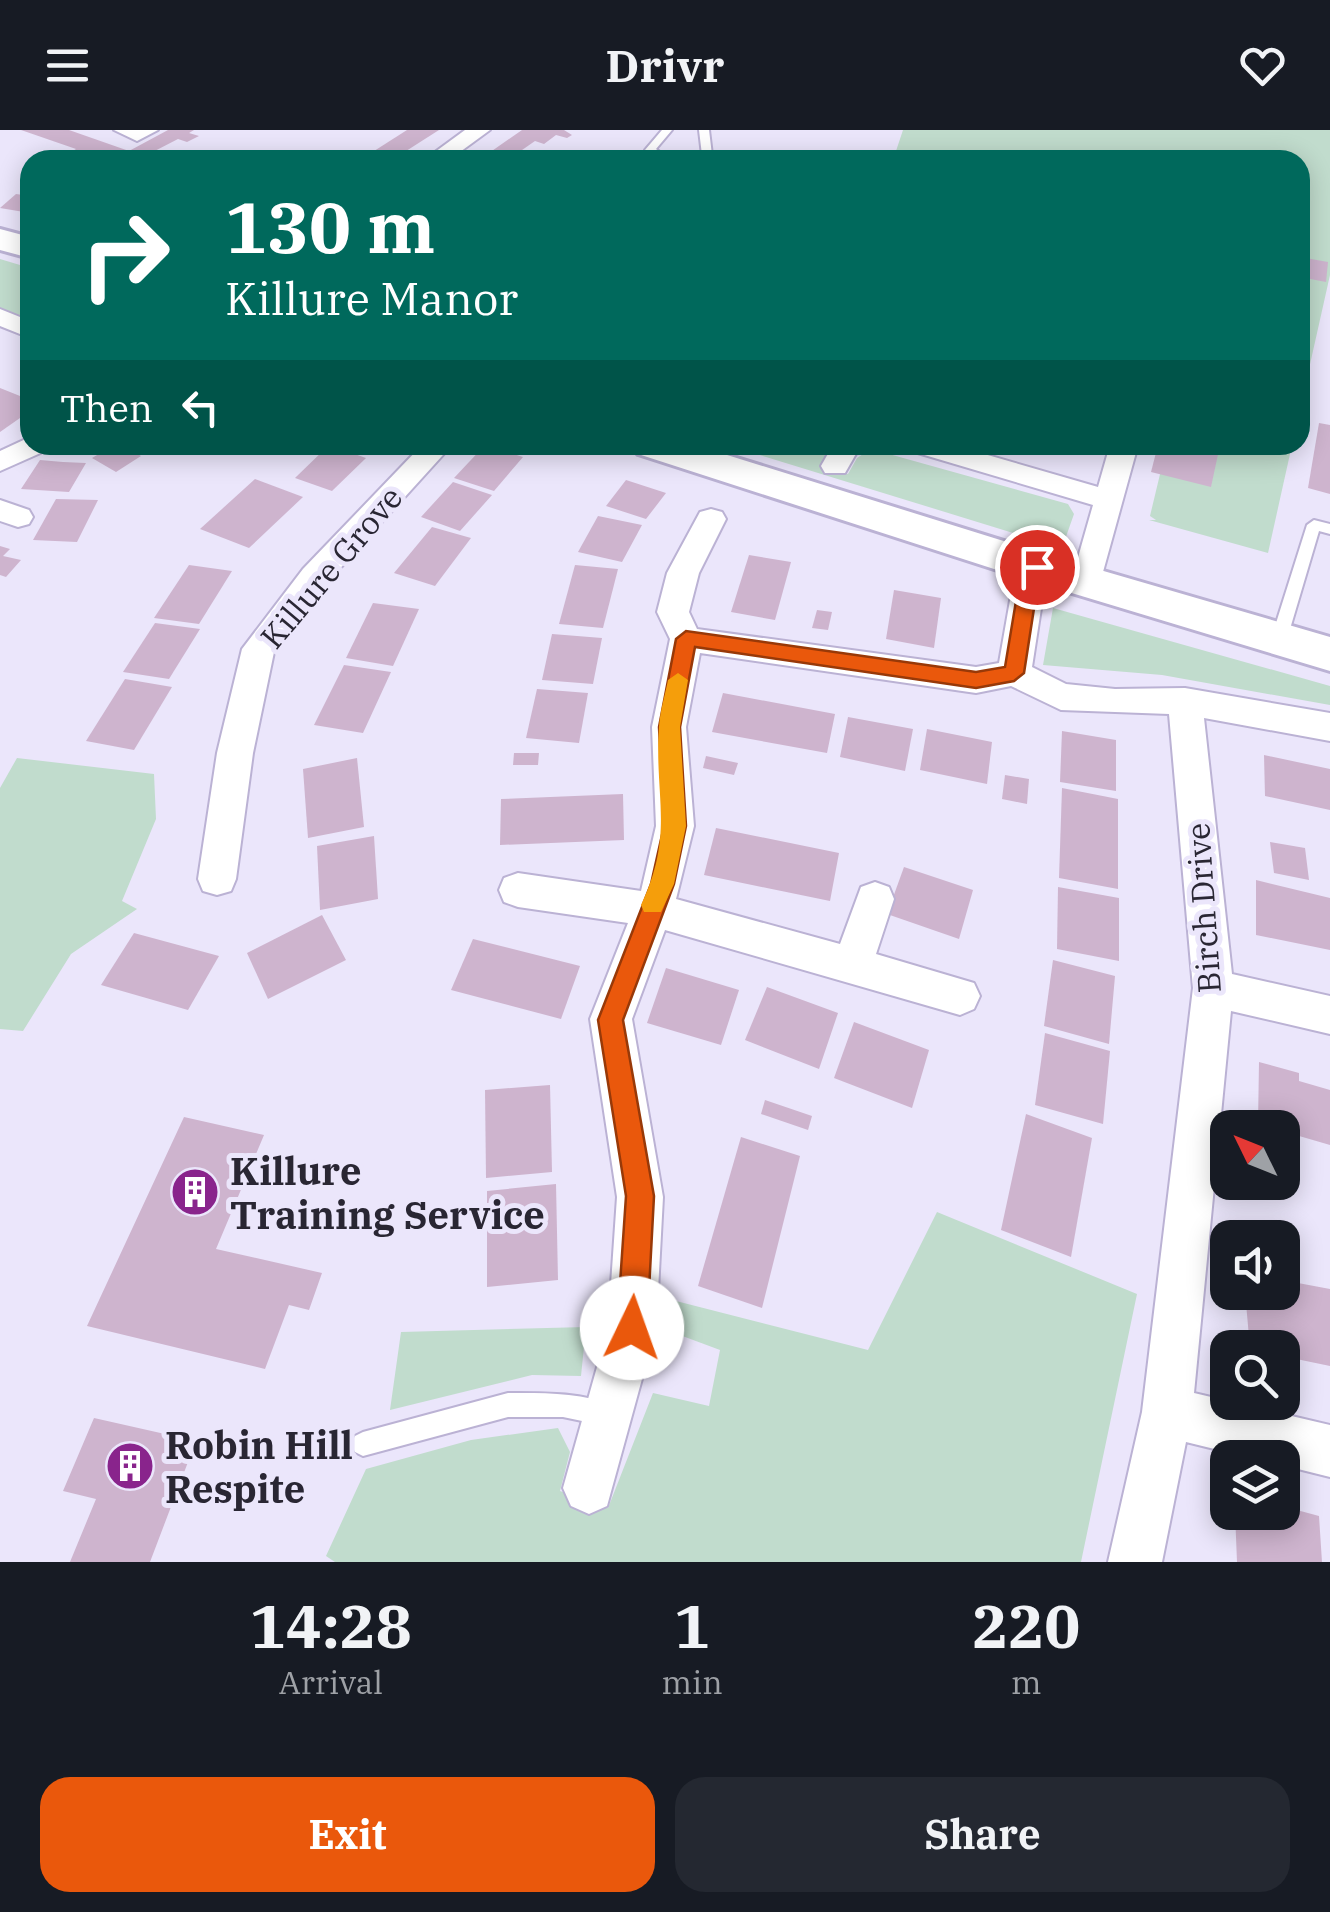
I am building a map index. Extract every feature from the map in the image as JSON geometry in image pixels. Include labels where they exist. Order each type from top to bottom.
[{"type":"main road","points":[[684,455],[1037,567],[1330,654]]},
{"type":"street","points":[[125,130],[138,135],[147,130]]},
{"type":"street","points":[[450,150],[480,130]]},
{"type":"street","name":"Killure Grove","points":[[217,878],[234,753],[258,649],[314,577],[429,455]]},
{"type":"street","points":[[956,455],[1110,500]]},
{"type":"street","points":[[1087,582],[1121,455]]},
{"type":"street","points":[[588,1488],[632,1328],[640,1196],[610,1020],[650,909],[663,884],[675,826],[669,727],[686,639],[673,612],[683,573],[711,519]]},
{"type":"street","points":[[1014,673],[1028,589],[1037,567]]},
{"type":"street","points":[[686,639],[976,680],[1014,673],[1061,696],[1115,702],[1185,702],[1330,726]]},
{"type":"street","name":"Birch Drive","points":[[1136,1562],[1167,1412],[1212,988],[1185,702]]},
{"type":"street","points":[[518,890],[650,909],[960,996]]},
{"type":"street","points":[[854,964],[875,899]]},
{"type":"street","points":[[1212,988],[1330,1015]]},
{"type":"street","points":[[1167,1412],[1330,1452]]},
{"type":"lane","points":[[650,150],[667,130]]},
{"type":"lane","points":[[1280,640],[1314,525],[1330,529]]},
{"type":"lane","points":[[363,1444],[508,1405],[563,1405],[609,1415]]},
{"type":"green space","points":[[903,130],[1330,130],[1330,275],[1310,364],[1310,150],[896,150]]},
{"type":"green space","points":[[0,259],[20,265],[20,317],[0,310]]},
{"type":"green space","points":[[760,455],[826,455],[821,466],[848,474],[862,455],[892,455],[1068,504],[1074,514],[1062,548]]},
{"type":"green space","points":[[1165,455],[1290,455],[1268,553],[1149,520],[1156,520],[1150,516]]},
{"type":"green space","points":[[1053,608],[1330,686],[1330,705],[1162,675],[1043,665]]},
{"type":"green space","points":[[17,758],[154,774],[156,819],[122,901],[137,909],[71,954],[23,1031],[0,1029],[0,788]]},
{"type":"green space","points":[[937,1212],[1137,1294],[1081,1562],[335,1562],[326,1556],[366,1469],[471,1440],[558,1428],[570,1452],[560,1491],[608,1508],[653,1393],[709,1406],[720,1350],[669,1331],[676,1301],[868,1350]]},
{"type":"green space","points":[[586,1327],[581,1376],[532,1375],[390,1410],[401,1332]]},
{"type":"building","points":[[21,130],[69,130],[126,150],[76,149]]},
{"type":"building","points":[[168,130],[194,130],[189,133],[199,136],[187,142],[178,139],[157,150],[131,150]]},
{"type":"building","points":[[407,130],[439,130],[408,150],[376,150]]},
{"type":"building","points":[[522,130],[564,130],[572,135],[556,135],[544,144],[535,141],[522,150],[493,150]]},
{"type":"building","points":[[16,194],[20,195],[20,211],[0,208]]},
{"type":"building","points":[[1310,259],[1328,262],[1326,282],[1310,279]]},
{"type":"building","points":[[0,388],[20,396],[20,418],[0,432]]},
{"type":"building","points":[[1319,423],[1330,425],[1330,494],[1308,488]]},
{"type":"building","points":[[97,455],[141,456],[116,472],[92,458]]},
{"type":"building","points":[[319,455],[366,458],[332,491],[295,478]]},
{"type":"building","points":[[476,455],[523,457],[494,491],[454,478]]},
{"type":"building","points":[[1155,455],[1218,455],[1211,487],[1151,472]]},
{"type":"building","points":[[40,460],[86,463],[69,492],[21,489]]},
{"type":"building","points":[[255,479],[303,497],[249,548],[200,529]]},
{"type":"building","points":[[626,480],[666,493],[646,519],[606,506]]},
{"type":"building","points":[[453,482],[492,495],[460,531],[421,517]]},
{"type":"building","points":[[56,499],[98,500],[77,542],[33,540]]},
{"type":"building","points":[[598,516],[642,525],[622,562],[578,552]]},
{"type":"building","points":[[432,527],[471,538],[435,586],[394,573]]},
{"type":"building","points":[[0,546],[10,549],[3,556],[21,560],[6,577],[0,575]]},
{"type":"building","points":[[749,555],[791,562],[775,620],[731,612]]},
{"type":"building","points":[[189,565],[232,571],[199,624],[154,618]]},
{"type":"building","points":[[575,565],[618,569],[603,628],[559,624]]},
{"type":"building","points":[[894,590],[941,598],[934,648],[886,639]]},
{"type":"building","points":[[373,603],[419,609],[393,666],[346,658]]},
{"type":"building","points":[[817,610],[832,612],[828,630],[812,628]]},
{"type":"building","points":[[155,623],[200,629],[169,679],[123,672]]},
{"type":"building","points":[[552,634],[602,638],[593,684],[542,680]]},
{"type":"building","points":[[344,665],[391,672],[363,733],[314,725]]},
{"type":"building","points":[[125,679],[172,687],[134,750],[86,741]]},
{"type":"building","points":[[537,689],[588,693],[579,743],[526,738]]},
{"type":"building","points":[[723,693],[835,714],[827,753],[712,732]]},
{"type":"building","points":[[848,717],[913,729],[905,771],[840,757]]},
{"type":"building","points":[[927,729],[992,742],[987,784],[920,770]]},
{"type":"building","points":[[1062,731],[1116,740],[1116,791],[1060,782]]},
{"type":"building","points":[[514,753],[539,753],[538,765],[513,765]]},
{"type":"building","points":[[1264,755],[1330,769],[1330,810],[1265,796]]},
{"type":"building","points":[[706,756],[738,763],[734,775],[703,768]]},
{"type":"building","points":[[357,758],[364,827],[308,838],[303,769]]},
{"type":"building","points":[[1005,775],[1029,779],[1027,804],[1002,799]]},
{"type":"building","points":[[1062,788],[1118,799],[1118,889],[1059,878]]},
{"type":"building","points":[[623,794],[624,840],[500,845],[501,799]]},
{"type":"building","points":[[716,828],[839,853],[830,901],[704,875]]},
{"type":"building","points":[[374,836],[378,899],[320,910],[317,846]]},
{"type":"building","points":[[1270,842],[1305,848],[1309,880],[1274,873]]},
{"type":"building","points":[[904,867],[973,890],[959,939],[887,914]]},
{"type":"building","points":[[1256,880],[1330,898],[1330,950],[1256,935]]},
{"type":"building","points":[[1058,887],[1119,898],[1119,961],[1057,949]]},
{"type":"building","points":[[322,915],[346,960],[268,999],[247,953]]},
{"type":"building","points":[[134,933],[219,956],[188,1010],[101,985]]},
{"type":"building","points":[[473,939],[580,966],[561,1019],[451,990]]},
{"type":"building","points":[[1053,960],[1115,976],[1109,1044],[1044,1026]]},
{"type":"building","points":[[666,968],[739,990],[721,1045],[647,1023]]},
{"type":"building","points":[[767,987],[838,1013],[819,1069],[745,1040]]},
{"type":"building","points":[[854,1022],[929,1050],[912,1108],[834,1078]]},
{"type":"building","points":[[1045,1033],[1110,1051],[1103,1124],[1035,1105]]},
{"type":"building","points":[[1259,1062],[1299,1073],[1299,1081],[1330,1090],[1330,1145],[1300,1136],[1300,1110],[1258,1110]]},
{"type":"building","points":[[550,1085],[552,1172],[486,1178],[485,1090]]},
{"type":"building","points":[[765,1100],[812,1116],[808,1130],[761,1114]]},
{"type":"building","points":[[1026,1114],[1092,1138],[1071,1257],[1001,1230]]},
{"type":"building","name":"Killure Training Service","points":[[184,1117],[264,1135],[216,1249],[322,1273],[309,1310],[289,1305],[265,1369],[87,1326]]},
{"type":"building","points":[[741,1137],[800,1156],[762,1308],[698,1286]]},
{"type":"building","points":[[556,1184],[558,1280],[487,1287],[487,1191]]},
{"type":"building","points":[[1300,1283],[1330,1289],[1330,1366],[1300,1360],[1300,1330],[1248,1330],[1247,1310],[1300,1310]]},
{"type":"building","name":"Robin Hill Respite","points":[[94,1418],[196,1441],[150,1562],[70,1562],[96,1499],[63,1491]]},
{"type":"building","points":[[1300,1511],[1319,1516],[1322,1562],[1237,1562],[1236,1530],[1300,1530]]},
{"type":"slow traffic","points":[[653,905],[663,884],[675,826],[669,727],[678,680]]},
{"type":"place","name":"Killure Training Service","points":[[195,1192]]},
{"type":"place","name":"Robin Hill Respite","points":[[130,1466]]},
{"type":"route","points":[[632,1328],[640,1196],[610,1020],[650,909],[663,884],[675,826],[669,727],[686,639],[976,680],[1014,673],[1028,589],[1037,567]]}]
